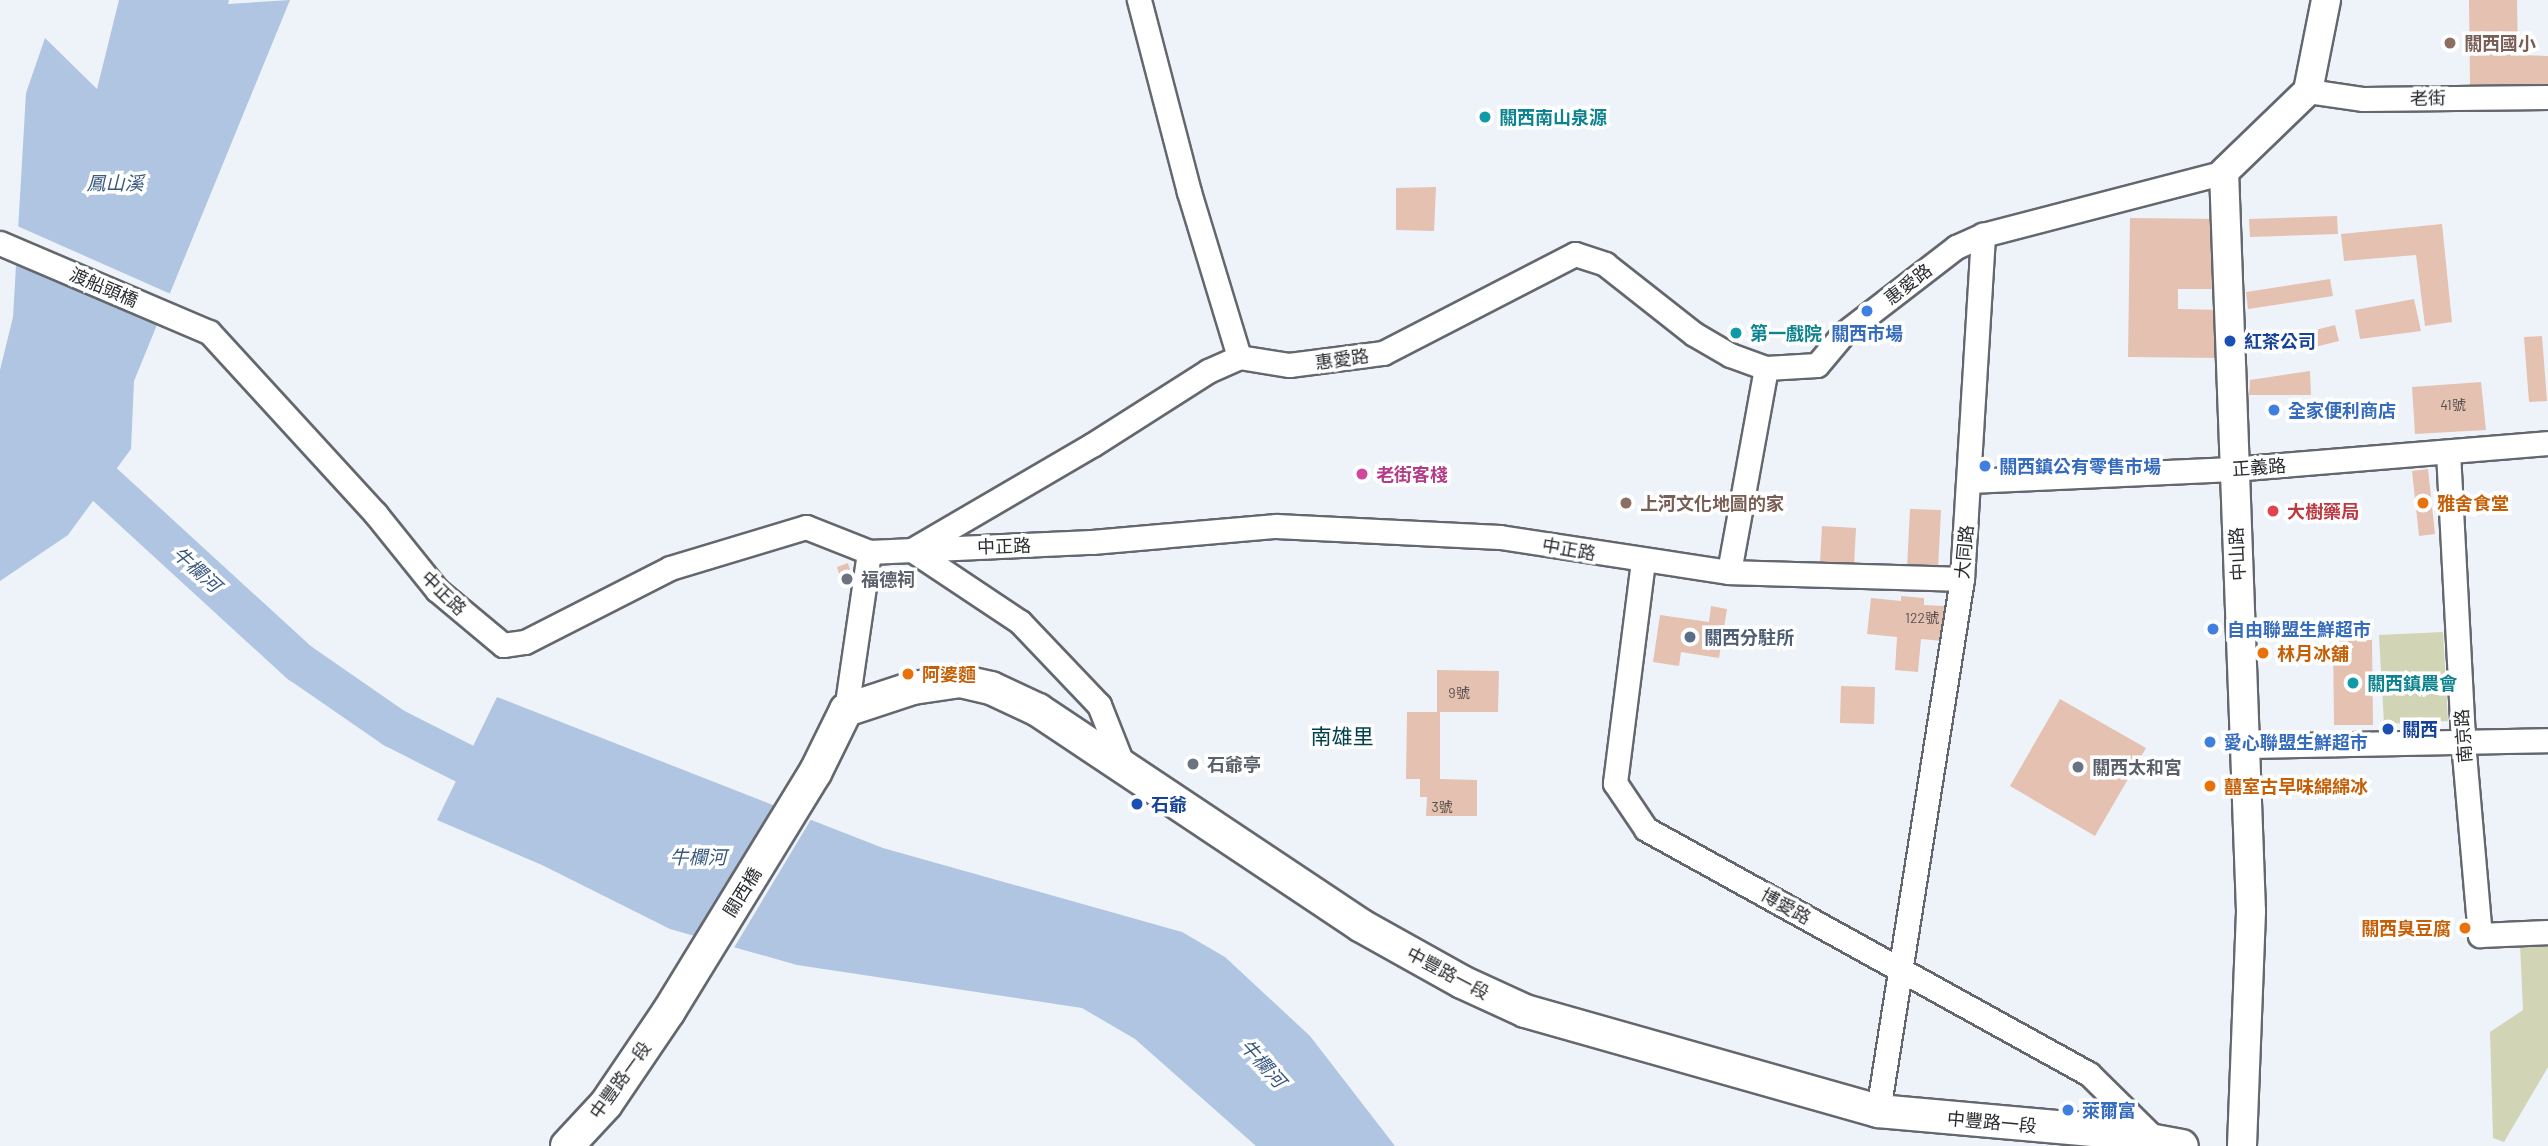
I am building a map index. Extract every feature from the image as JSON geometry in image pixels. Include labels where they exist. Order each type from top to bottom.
[{"type":"main road","name":"中豐路一段","points":[[846,710],[913,688],[960,681],[991,688],[1038,710],[1360,925],[1525,1011],[1878,1111],[2168,1142]]},
{"type":"main road","name":"關西橋","points":[[669,1011],[815,773],[846,710]]},
{"type":"main road","name":"中豐路一段","points":[[566,1146],[606,1104],[669,1011]]},
{"type":"street","points":[[1126,771],[1098,705],[1020,622],[912,550],[1092,445],[1208,371],[1240,357],[1189,192],[1139,0]]},
{"type":"street","points":[[1983,235],[2224,172],[2308,91],[2326,0]]},
{"type":"street","name":"老街","points":[[2308,91],[2362,99],[2548,97]]},
{"type":"street","name":"中山路","points":[[2224,172],[2232,469],[2247,746],[2251,911],[2247,1106],[2242,1146]]},
{"type":"street","name":"惠愛路","points":[[1240,357],[1289,365],[1383,353],[1575,254],[1605,264],[1718,348],[1766,368],[1816,365],[1853,326],[1956,247],[1983,235]]},
{"type":"street","name":"大同路","points":[[1878,1111],[1903,970],[1962,579],[1983,235]]},
{"type":"street","name":"渡船頭橋","points":[[0,243],[209,332]]},
{"type":"street","name":"中正路","points":[[209,332],[375,513],[437,590],[503,645],[525,642],[670,568],[806,527],[869,552],[1092,542],[1276,526],[1500,537],[1643,561],[1729,572],[1962,579]]},
{"type":"street","points":[[1729,572],[1766,368]]},
{"type":"street","name":"正義路","points":[[1970,481],[2232,469],[2548,443]]},
{"type":"street","name":"南京路","points":[[2448,452],[2463,742],[2480,935],[2548,932]]},
{"type":"street","points":[[846,710],[869,552]]},
{"type":"street","name":"博愛路","points":[[1643,561],[1615,783],[1646,829],[2089,1074],[2168,1142]]},
{"type":"street","points":[[2247,746],[2548,740]]},
{"type":"green space","points":[[2443,632],[2448,721],[2384,724],[2379,635]]},
{"type":"green space","points":[[2548,942],[2548,1067],[2504,1142],[2493,1138],[2490,1032],[2523,1010],[2520,944]]},
{"type":"water","name":"鳳山溪","points":[[119,0],[229,0],[228,4],[290,0],[134,381],[131,449],[68,535],[0,581],[0,370],[13,317],[26,93],[45,38],[97,89]]},
{"type":"water","name":"牛欄河","points":[[497,697],[883,848],[1182,932],[1225,957],[1310,1036],[1395,1146],[1256,1146],[1135,1039],[1082,1008],[797,965],[670,929],[542,865],[437,820]]},
{"type":"pier","points":[[15,225],[173,295],[161,326],[12,262]]},
{"type":"pier","points":[[776,801],[813,816],[732,951],[692,939]]},
{"type":"building","points":[[2469,0],[2517,0],[2518,55],[2548,56],[2548,84],[2470,85]]},
{"type":"building","points":[[1436,187],[1434,231],[1396,230],[1396,188]]},
{"type":"building","points":[[2337,216],[2338,234],[2250,237],[2249,219]]},
{"type":"building","points":[[2130,218],[2223,219],[2222,289],[2178,289],[2178,309],[2222,310],[2222,358],[2128,357]]},
{"type":"building","points":[[2442,224],[2452,322],[2425,326],[2416,255],[2344,261],[2341,234]]},
{"type":"building","points":[[2330,279],[2333,296],[2248,309],[2246,292]]},
{"type":"building","points":[[2414,299],[2421,331],[2360,339],[2355,310]]},
{"type":"building","points":[[2335,325],[2339,341],[2303,350],[2300,334]]},
{"type":"building","points":[[2542,336],[2547,401],[2529,402],[2524,337]]},
{"type":"building","points":[[2310,371],[2311,395],[2249,395],[2250,380]]},
{"type":"building","points":[[2481,382],[2486,430],[2415,434],[2412,387]]},
{"type":"building","name":"雅舍食堂","points":[[2428,469],[2435,534],[2419,536],[2412,471]]},
{"type":"building","points":[[1910,509],[1941,510],[1938,569],[1907,568]]},
{"type":"building","points":[[1822,526],[1856,528],[1854,565],[1820,563]]},
{"type":"building","name":"福德祠","points":[[848,563],[854,584],[843,587],[837,567]]},
{"type":"building","points":[[1901,596],[1924,598],[1924,605],[1944,606],[1942,641],[1921,639],[1918,672],[1895,670],[1897,637],[1867,634],[1871,598],[1901,601]]},
{"type":"building","name":"關西分駐所","points":[[1711,606],[1727,609],[1719,658],[1681,652],[1679,666],[1653,662],[1660,615],[1709,622]]},
{"type":"building","name":"關西鎮農會","points":[[2372,640],[2373,725],[2334,725],[2333,641]]},
{"type":"building","points":[[1437,670],[1499,671],[1498,712],[1440,712],[1440,779],[1477,780],[1477,816],[1426,816],[1427,797],[1420,797],[1420,779],[1406,779],[1407,712],[1437,712]]},
{"type":"building","points":[[1841,686],[1875,687],[1874,724],[1840,723]]},
{"type":"building","name":"關西太和宮","points":[[2060,699],[2146,748],[2095,836],[2010,786]]},
{"type":"waterway","name":"牛欄河","points":[[65,448],[300,663],[394,728],[485,774],[517,782]]},
{"type":"place","name":"關西國小","points":[[2450,43]]},
{"type":"place","name":"關西南山泉源","points":[[1485,117]]},
{"type":"place","name":"關西市場","points":[[1867,311]]},
{"type":"place","name":"第一戲院","points":[[1736,333]]},
{"type":"place","name":"紅茶公司","points":[[2230,341]]},
{"type":"place","name":"全家便利商店","points":[[2274,410]]},
{"type":"place","name":"關西鎮公有零售市場","points":[[1985,466]]},
{"type":"place","name":"老街客棧","points":[[1362,474]]},
{"type":"place","name":"上河文化地圖的家","points":[[1626,503]]},
{"type":"place","name":"雅舍食堂","points":[[2423,503]]},
{"type":"place","name":"大樹藥局","points":[[2273,511]]},
{"type":"place","name":"福德祠","points":[[847,579]]},
{"type":"place","name":"自由聯盟生鮮超市","points":[[2213,629]]},
{"type":"place","name":"關西分駐所","points":[[1690,637]]},
{"type":"place","name":"林月冰舖","points":[[2263,653]]},
{"type":"place","name":"阿婆麵","points":[[908,674]]},
{"type":"place","name":"關西鎮農會","points":[[2353,683]]},
{"type":"place","name":"關西","points":[[2388,729]]},
{"type":"place","name":"愛心聯盟生鮮超市","points":[[2210,742]]},
{"type":"place","name":"石爺亭","points":[[1193,764]]},
{"type":"place","name":"關西太和宮","points":[[2078,767]]},
{"type":"place","name":"囍室古早味綿綿冰","points":[[2210,786]]},
{"type":"place","name":"石爺","points":[[1137,804]]},
{"type":"place","name":"關西臭豆腐","points":[[2465,928]]},
{"type":"place","name":"萊爾富","points":[[2068,1110]]},
{"type":"district","name":"南雄里","points":[[1342,736]]}]
